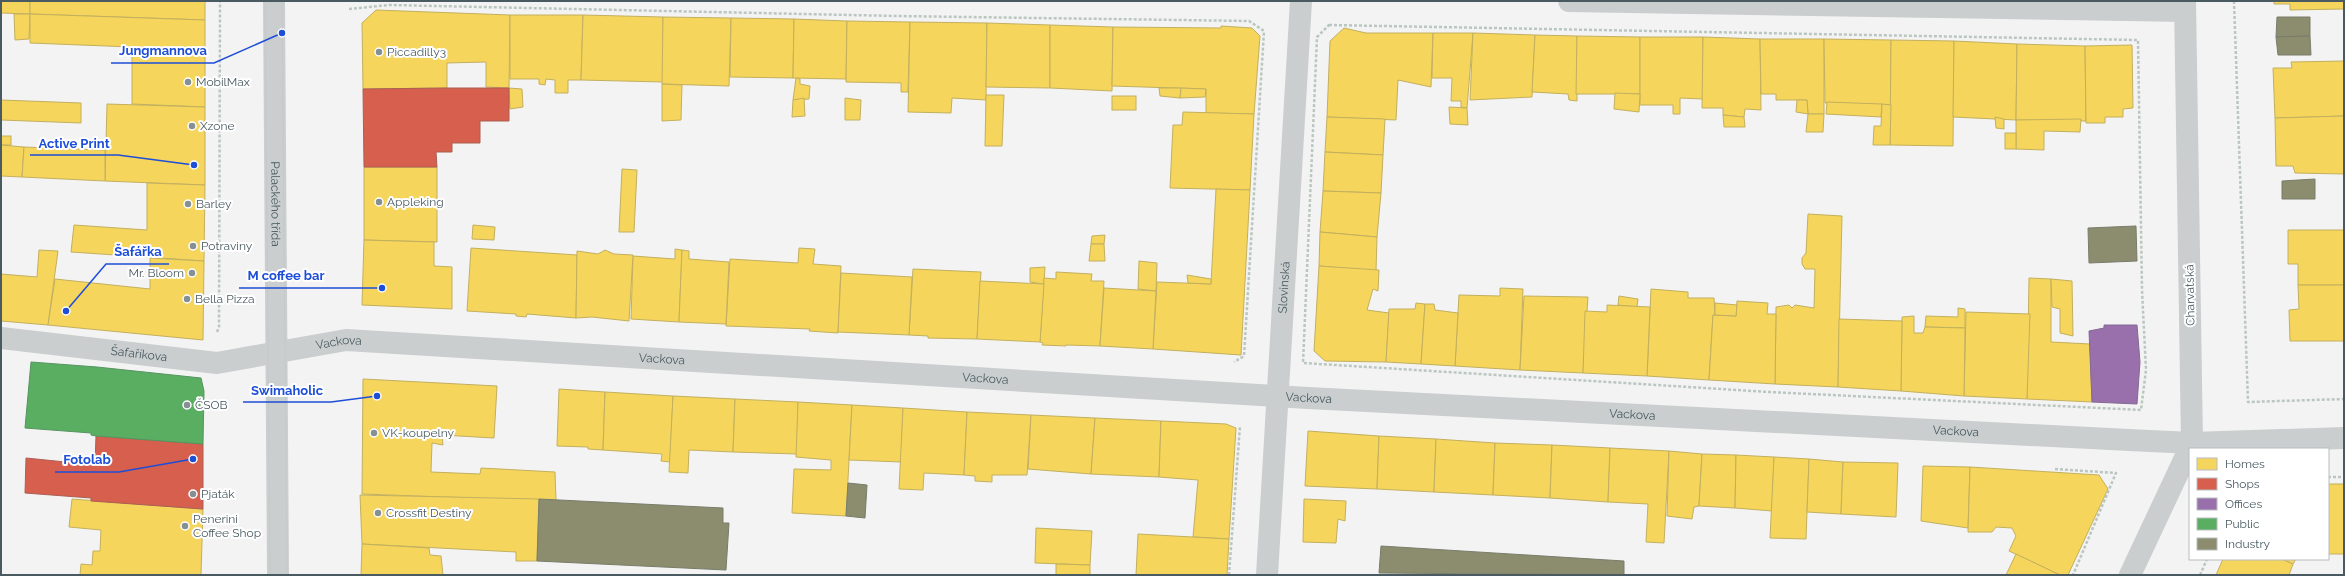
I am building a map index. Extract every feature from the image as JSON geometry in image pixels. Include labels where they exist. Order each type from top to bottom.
[{"type":"street","name":"Palackého třída","points":[[274,1],[278,575]]},
{"type":"street","name":"Slovinská","points":[[1267,575],[1301,1]]},
{"type":"street","points":[[1569,1],[2185,6]]},
{"type":"street","name":"Charvatská","points":[[2185,6],[2192,443],[2190,448]]},
{"type":"street","name":"Šafaříkova","points":[[1,338],[218,363],[276,351]]},
{"type":"street","name":"Vackova","points":[[276,351],[346,340],[1278,396],[2192,443],[2344,438]]},
{"type":"street","name":"Charvatská","points":[[2130,575],[2189,449]]},
{"type":"path","points":[[212,362],[212,342],[219,327],[220,1]]},
{"type":"path","points":[[2234,1],[2248,402],[2344,399]]},
{"type":"path","points":[[349,9],[390,5],[896,16],[1249,21],[1264,31],[1244,356],[1234,362]]},
{"type":"path","points":[[1329,25],[2138,40],[2142,290],[2146,370],[2141,410],[1769,392],[1303,363],[1317,37],[1329,25]]},
{"type":"path","points":[[1229,575],[1240,421]]},
{"type":"path","points":[[2054,469],[2116,473],[2073,575]]},
{"type":"path","points":[[2329,477],[2344,477]]},
{"type":"path","points":[[2200,575],[2208,560]]},
{"type":"building: Homes","points":[[1,1],[30,1],[30,14],[1,13]]},
{"type":"building: Homes","points":[[30,1],[205,1],[205,20],[30,14]]},
{"type":"building: Homes","points":[[2274,1],[2344,1],[2344,9],[2290,10],[2290,4],[2274,4]]},
{"type":"building: Homes","points":[[376,10],[510,15],[509,88],[486,87],[486,62],[447,63],[447,88],[363,89],[362,23]]},
{"type":"building: Homes","points":[[14,14],[30,14],[29,39],[15,40]]},
{"type":"building: Homes","points":[[30,14],[205,20],[205,107],[132,104],[132,47],[30,43]]},
{"type":"building: Homes","points":[[510,15],[583,15],[581,80],[568,80],[568,93],[555,93],[555,80],[546,79],[545,85],[539,84],[539,79],[510,79]]},
{"type":"building: Homes","points":[[583,15],[663,17],[663,82],[581,80]]},
{"type":"building: Homes","points":[[663,17],[731,18],[729,86],[662,84]]},
{"type":"building: Homes","points":[[731,18],[794,19],[793,78],[730,77]]},
{"type":"building: Homes","points":[[794,19],[847,21],[846,79],[793,78]]},
{"type":"building: Homes","points":[[847,21],[910,22],[908,92],[901,92],[901,83],[846,82]]},
{"type":"building: Homes","points":[[910,22],[987,23],[986,100],[952,98],[951,113],[908,112]]},
{"type":"building: Homes","points":[[987,23],[1050,25],[1050,88],[986,87]]},
{"type":"building: Homes","points":[[1050,25],[1113,27],[1112,91],[1050,88]]},
{"type":"building: Homes","points":[[1221,26],[1252,28],[1260,36],[1254,114],[1206,113],[1206,89],[1112,86],[1113,27],[1221,28]]},
{"type":"building: Homes","points":[[1344,28],[1366,33],[1433,33],[1431,87],[1398,80],[1396,120],[1327,117],[1330,41]]},
{"type":"building: Homes","points":[[1433,33],[1473,33],[1467,108],[1461,107],[1461,101],[1451,101],[1452,78],[1432,78]]},
{"type":"building: Homes","points":[[1473,33],[1535,35],[1532,97],[1470,100]]},
{"type":"building: Homes","points":[[1535,35],[1577,36],[1577,101],[1569,100],[1568,94],[1532,92]]},
{"type":"building: Homes","points":[[1577,36],[1640,37],[1640,94],[1576,94]]},
{"type":"building: Homes","points":[[1640,37],[1703,37],[1703,99],[1680,98],[1680,114],[1673,114],[1673,105],[1640,105]]},
{"type":"building: Homes","points":[[1703,37],[1760,39],[1761,110],[1745,109],[1744,117],[1723,115],[1723,108],[1702,108]]},
{"type":"building: Homes","points":[[1760,39],[1824,39],[1824,114],[1808,114],[1807,100],[1776,100],[1776,94],[1761,94]]},
{"type":"building: Homes","points":[[1824,39],[1891,40],[1891,105],[1825,103]]},
{"type":"building: Homes","points":[[1891,40],[1954,41],[1953,146],[1890,145]]},
{"type":"building: Homes","points":[[1954,41],[2017,44],[2016,120],[1953,117]]},
{"type":"building: Homes","points":[[2017,44],[2085,46],[2086,121],[2016,120]]},
{"type":"building: Homes","points":[[2132,45],[2133,108],[2123,109],[2123,117],[2105,117],[2105,123],[2086,123],[2085,46]]},
{"type":"building: Homes","points":[[2344,61],[2344,116],[2275,118],[2273,68],[2292,68],[2291,62]]},
{"type":"building: Homes","points":[[796,78],[800,79],[800,84],[810,86],[809,99],[793,100]]},
{"type":"building: Homes","points":[[662,84],[682,85],[681,120],[662,121]]},
{"type":"building: Homes","points":[[509,88],[522,89],[523,107],[510,109]]},
{"type":"building: Homes","points":[[1159,88],[1181,88],[1180,98],[1160,96]]},
{"type":"building: Homes","points":[[1181,88],[1206,89],[1205,97],[1180,98]]},
{"type":"building: Homes","points":[[1615,93],[1640,94],[1639,112],[1614,109]]},
{"type":"building: Homes","points":[[986,95],[1004,95],[1002,146],[985,146]]},
{"type":"building: Homes","points":[[1112,96],[1136,96],[1136,110],[1112,110]]},
{"type":"building: Homes","points":[[804,98],[805,116],[792,117],[793,100]]},
{"type":"building: Homes","points":[[845,98],[861,100],[860,120],[845,120]]},
{"type":"building: Homes","points":[[1,100],[81,103],[81,123],[1,120]]},
{"type":"building: Homes","points":[[1797,100],[1807,100],[1808,114],[1796,112]]},
{"type":"building: Homes","points":[[1827,102],[1882,104],[1881,117],[1826,114]]},
{"type":"building: Homes","points":[[107,104],[205,107],[205,185],[105,181]]},
{"type":"building: Homes","points":[[1882,104],[1891,105],[1890,145],[1873,145],[1874,126],[1881,126]]},
{"type":"building: Homes","points":[[1449,107],[1467,108],[1468,125],[1450,124]]},
{"type":"building: Homes","points":[[1183,112],[1254,114],[1250,190],[1170,188],[1173,125],[1182,125]]},
{"type":"building: Homes","points":[[1808,114],[1824,114],[1823,132],[1806,132]]},
{"type":"building: Homes","points":[[1723,115],[1744,117],[1745,127],[1724,127]]},
{"type":"building: Homes","points":[[2344,116],[2344,174],[2295,173],[2293,166],[2276,166],[2275,118]]},
{"type":"building: Homes","points":[[1327,117],[1385,119],[1383,155],[1325,152]]},
{"type":"building: Homes","points":[[1995,117],[2004,119],[2004,129],[1996,128]]},
{"type":"building: Homes","points":[[2081,119],[2080,132],[2044,131],[2044,150],[2016,149],[2016,120]]},
{"type":"building: Homes","points":[[2005,133],[2016,133],[2016,149],[2005,149]]},
{"type":"building: Homes","points":[[1,136],[11,136],[11,145],[1,145]]},
{"type":"building: Homes","points":[[1,145],[24,147],[22,177],[1,176]]},
{"type":"building: Homes","points":[[24,147],[105,150],[105,181],[22,177]]},
{"type":"building: Homes","points":[[1325,152],[1383,155],[1381,193],[1323,191]]},
{"type":"building: Homes","points":[[364,167],[437,167],[437,242],[364,240]]},
{"type":"building: Homes","points":[[622,169],[637,170],[634,232],[619,232]]},
{"type":"building: Homes","points":[[147,183],[205,185],[204,261],[71,252],[74,225],[147,230]]},
{"type":"building: Homes","points":[[1216,189],[1250,190],[1241,355],[1153,349],[1157,282],[1211,284]]},
{"type":"building: Homes","points":[[1323,191],[1381,193],[1377,237],[1320,232]]},
{"type":"building: Homes","points":[[1808,214],[1842,216],[1838,387],[1775,384],[1776,307],[1789,305],[1792,308],[1795,305],[1814,308],[1815,269],[1805,269],[1802,264],[1802,258],[1806,253]]},
{"type":"building: Homes","points":[[473,225],[495,227],[494,240],[472,239]]},
{"type":"building: Homes","points":[[2288,230],[2344,230],[2344,285],[2298,285],[2298,264],[2288,264]]},
{"type":"building: Homes","points":[[1320,232],[1377,237],[1376,271],[1319,266]]},
{"type":"building: Homes","points":[[1105,235],[1104,244],[1091,244],[1092,236]]},
{"type":"building: Homes","points":[[364,240],[434,242],[434,266],[452,267],[452,309],[362,305]]},
{"type":"building: Homes","points":[[1091,244],[1104,244],[1105,261],[1089,261]]},
{"type":"building: Homes","points":[[471,248],[577,255],[576,318],[527,314],[526,317],[516,316],[516,314],[467,311]]},
{"type":"building: Homes","points":[[799,248],[815,249],[813,264],[841,266],[838,333],[809,331],[810,329],[726,326],[730,259],[798,263]]},
{"type":"building: Homes","points":[[675,249],[682,250],[679,322],[631,319],[633,256],[675,259]]},
{"type":"building: Homes","points":[[39,250],[58,251],[48,325],[1,321],[1,274],[37,277]]},
{"type":"building: Homes","points":[[605,250],[614,254],[633,255],[629,321],[592,317],[576,318],[577,251],[598,254]]},
{"type":"building: Homes","points":[[682,250],[689,251],[689,259],[729,262],[726,324],[679,322]]},
{"type":"building: Homes","points":[[150,258],[204,261],[203,340],[48,325],[55,279],[150,289]]},
{"type":"building: Homes","points":[[1139,261],[1157,263],[1156,291],[1138,289]]},
{"type":"building: Homes","points":[[1319,266],[1379,270],[1378,291],[1373,289],[1367,310],[1389,313],[1386,362],[1325,361],[1314,351]]},
{"type":"building: Homes","points":[[1045,267],[1044,284],[1030,282],[1030,268]]},
{"type":"building: Homes","points":[[913,269],[981,272],[977,339],[928,338],[928,336],[909,335]]},
{"type":"building: Homes","points":[[1056,272],[1092,274],[1091,281],[1104,281],[1100,346],[1042,345],[1043,343],[1040,342],[1044,278],[1056,279]]},
{"type":"building: Homes","points":[[841,273],[912,277],[909,335],[838,332]]},
{"type":"building: Homes","points":[[1187,275],[1211,279],[1211,284],[1188,283]]},
{"type":"building: Homes","points":[[2029,278],[2051,279],[2051,342],[2090,344],[2092,402],[2027,399]]},
{"type":"building: Homes","points":[[2051,279],[2072,281],[2073,336],[2060,333],[2060,309],[2052,307]]},
{"type":"building: Homes","points":[[980,281],[1044,284],[1040,342],[977,339]]},
{"type":"building: Homes","points":[[2298,285],[2344,285],[2344,341],[2290,341],[2289,310],[2299,309]]},
{"type":"building: Homes","points":[[1104,288],[1156,291],[1153,349],[1100,346]]},
{"type":"building: Homes","points":[[1500,288],[1523,289],[1520,370],[1455,366],[1459,295],[1500,296]]},
{"type":"building: Homes","points":[[1651,289],[1688,292],[1688,298],[1714,298],[1715,315],[1713,315],[1709,380],[1647,376]]},
{"type":"building: Homes","points":[[1524,296],[1588,297],[1583,373],[1520,370]]},
{"type":"building: Homes","points":[[1619,296],[1638,299],[1637,307],[1618,305]]},
{"type":"building: Homes","points":[[1737,301],[1768,303],[1767,314],[1776,314],[1775,384],[1709,380],[1713,315],[1736,316]]},
{"type":"building: Homes","points":[[1416,303],[1425,304],[1421,364],[1386,362],[1389,309],[1415,309]]},
{"type":"building: Homes","points":[[1715,303],[1737,305],[1736,316],[1715,315]]},
{"type":"building: Homes","points":[[1425,304],[1434,304],[1435,310],[1458,313],[1455,366],[1421,364]]},
{"type":"building: Homes","points":[[1607,305],[1650,307],[1647,376],[1583,373],[1585,311],[1607,312]]},
{"type":"building: Homes","points":[[1958,308],[1965,309],[1965,328],[1925,327],[1926,316],[1958,317]]},
{"type":"building: Homes","points":[[1966,312],[2030,314],[2027,399],[1964,396]]},
{"type":"building: Homes","points":[[1914,316],[1914,333],[1923,333],[1925,327],[1965,328],[1964,396],[1901,391],[1902,317]]},
{"type":"building: Homes","points":[[1839,319],[1902,321],[1901,391],[1838,387]]},
{"type":"building: Homes","points":[[363,379],[497,386],[494,438],[442,435],[443,445],[432,443],[431,472],[480,474],[481,468],[555,472],[556,501],[362,494]]},
{"type":"building: Homes","points":[[559,389],[605,392],[603,450],[588,449],[588,447],[557,446]]},
{"type":"building: Homes","points":[[605,392],[673,396],[670,462],[661,461],[662,454],[603,450]]},
{"type":"building: Homes","points":[[673,396],[735,399],[733,452],[689,450],[688,473],[669,472]]},
{"type":"building: Homes","points":[[735,399],[798,402],[797,454],[733,452]]},
{"type":"building: Homes","points":[[798,402],[852,405],[846,516],[792,513],[794,469],[831,470],[831,460],[796,457]]},
{"type":"building: Homes","points":[[852,405],[903,408],[901,462],[849,460]]},
{"type":"building: Homes","points":[[903,408],[967,412],[964,475],[924,473],[923,490],[899,489]]},
{"type":"building: Homes","points":[[967,412],[1031,415],[1027,475],[992,475],[992,482],[975,481],[975,476],[964,475]]},
{"type":"building: Homes","points":[[1031,415],[1095,418],[1091,474],[1028,469]]},
{"type":"building: Homes","points":[[1095,418],[1161,421],[1159,477],[1091,474]]},
{"type":"building: Homes","points":[[1161,421],[1226,424],[1236,428],[1229,539],[1193,537],[1198,480],[1159,477]]},
{"type":"building: Homes","points":[[1308,431],[1379,436],[1377,489],[1305,486]]},
{"type":"building: Homes","points":[[1379,436],[1436,439],[1434,492],[1377,489]]},
{"type":"building: Homes","points":[[1436,439],[1495,443],[1493,495],[1434,492]]},
{"type":"building: Homes","points":[[1495,443],[1552,445],[1550,498],[1493,495]]},
{"type":"building: Homes","points":[[1552,445],[1610,448],[1608,502],[1550,498]]},
{"type":"building: Homes","points":[[1610,448],[1669,451],[1664,543],[1646,542],[1648,504],[1608,502]]},
{"type":"building: Homes","points":[[1669,451],[1702,454],[1699,506],[1694,507],[1692,519],[1667,516]]},
{"type":"building: Homes","points":[[1702,454],[1736,455],[1735,508],[1699,506]]},
{"type":"building: Homes","points":[[1736,455],[1774,457],[1772,511],[1735,508]]},
{"type":"building: Homes","points":[[1774,457],[1809,459],[1806,539],[1770,538]]},
{"type":"building: Homes","points":[[1809,459],[1843,462],[1841,514],[1807,512]]},
{"type":"building: Homes","points":[[1843,462],[1898,463],[1896,517],[1841,514]]},
{"type":"building: Homes","points":[[1923,466],[1970,467],[1968,528],[1921,521]]},
{"type":"building: Homes","points":[[1970,467],[2099,475],[2108,489],[2068,575],[2060,575],[2009,551],[2016,536],[2012,528],[1996,527],[1992,532],[1968,532]]},
{"type":"building: Homes","points":[[2329,484],[2344,484],[2344,554],[2329,554]]},
{"type":"building: Homes","points":[[360,495],[539,499],[537,561],[516,561],[516,552],[362,544]]},
{"type":"building: Homes","points":[[72,499],[203,509],[201,575],[80,575],[81,564],[92,565],[93,551],[100,551],[101,530],[69,527]]},
{"type":"building: Homes","points":[[1304,499],[1346,501],[1345,521],[1338,519],[1336,543],[1303,542]]},
{"type":"building: Homes","points":[[1036,528],[1092,531],[1090,565],[1035,563]]},
{"type":"building: Homes","points":[[1138,534],[1229,539],[1227,575],[1136,575]]},
{"type":"building: Homes","points":[[362,544],[429,548],[430,555],[441,556],[443,575],[361,575]]},
{"type":"building: Homes","points":[[2016,554],[2060,575],[2006,575]]},
{"type":"building: Homes","points":[[2223,560],[2284,560],[2293,564],[2289,575],[2216,575]]},
{"type":"building: Homes","points":[[2284,560],[2295,560],[2293,564]]},
{"type":"building: Homes","points":[[1056,564],[1090,565],[1090,575],[1056,575]]},
{"type":"building: Shops","points":[[509,88],[509,121],[480,121],[480,143],[452,143],[452,152],[436,152],[437,167],[364,167],[363,89]]},
{"type":"building: Shops","points":[[96,436],[203,444],[203,509],[91,501],[91,498],[25,493],[26,458],[95,465]]},
{"type":"building: Offices","points":[[2104,325],[2137,325],[2140,362],[2137,404],[2092,402],[2089,331],[2104,328]]},
{"type":"building: Public","points":[[31,362],[97,367],[201,378],[204,391],[203,444],[96,436],[91,435],[91,433],[25,428]]},
{"type":"building: Industry","points":[[2277,17],[2310,17],[2310,36],[2276,37]]},
{"type":"building: Industry","points":[[2310,36],[2311,55],[2278,55],[2276,37]]},
{"type":"building: Industry","points":[[2315,179],[2315,199],[2282,199],[2282,181]]},
{"type":"building: Industry","points":[[2136,226],[2137,261],[2089,263],[2088,228]]},
{"type":"building: Industry","points":[[848,483],[867,485],[865,518],[846,516]]},
{"type":"building: Industry","points":[[539,499],[723,508],[723,523],[729,523],[726,570],[537,561]]},
{"type":"building: Industry","points":[[1381,546],[1624,561],[1624,575],[1379,573]]},
{"type":"tram line","points":[[265,1],[270,575]]},
{"type":"tram line","points":[[282,1],[287,575]]},
{"type":"place","name":"Jungmannova","points":[[282,33]]},
{"type":"place","name":"Piccadilly3","points":[[379,52]]},
{"type":"place","name":"MobilMax","points":[[188,82]]},
{"type":"place","name":"Xzone","points":[[192,126]]},
{"type":"place","name":"Active Print","points":[[194,165]]},
{"type":"place","name":"Appleking","points":[[379,202]]},
{"type":"place","name":"Barley","points":[[188,204]]},
{"type":"place","name":"Potraviny","points":[[193,246]]},
{"type":"place","name":"Mr. Bloom","points":[[192,273]]},
{"type":"place","name":"M coffee bar","points":[[382,288]]},
{"type":"place","name":"Bella Pizza","points":[[187,299]]},
{"type":"place","name":"Šafářka","points":[[66,311]]},
{"type":"place","name":"Swimaholic","points":[[377,396]]},
{"type":"place","name":"ČSOB","points":[[187,405]]},
{"type":"place","name":"VK-koupelny","points":[[374,433]]},
{"type":"place","name":"Fotolab","points":[[193,459]]},
{"type":"place","name":"Pjaták","points":[[193,494]]},
{"type":"place","name":"Crossfit Destiny","points":[[378,513]]},
{"type":"place","name":"Penerini Coffee Shop","points":[[185,526]]}]
